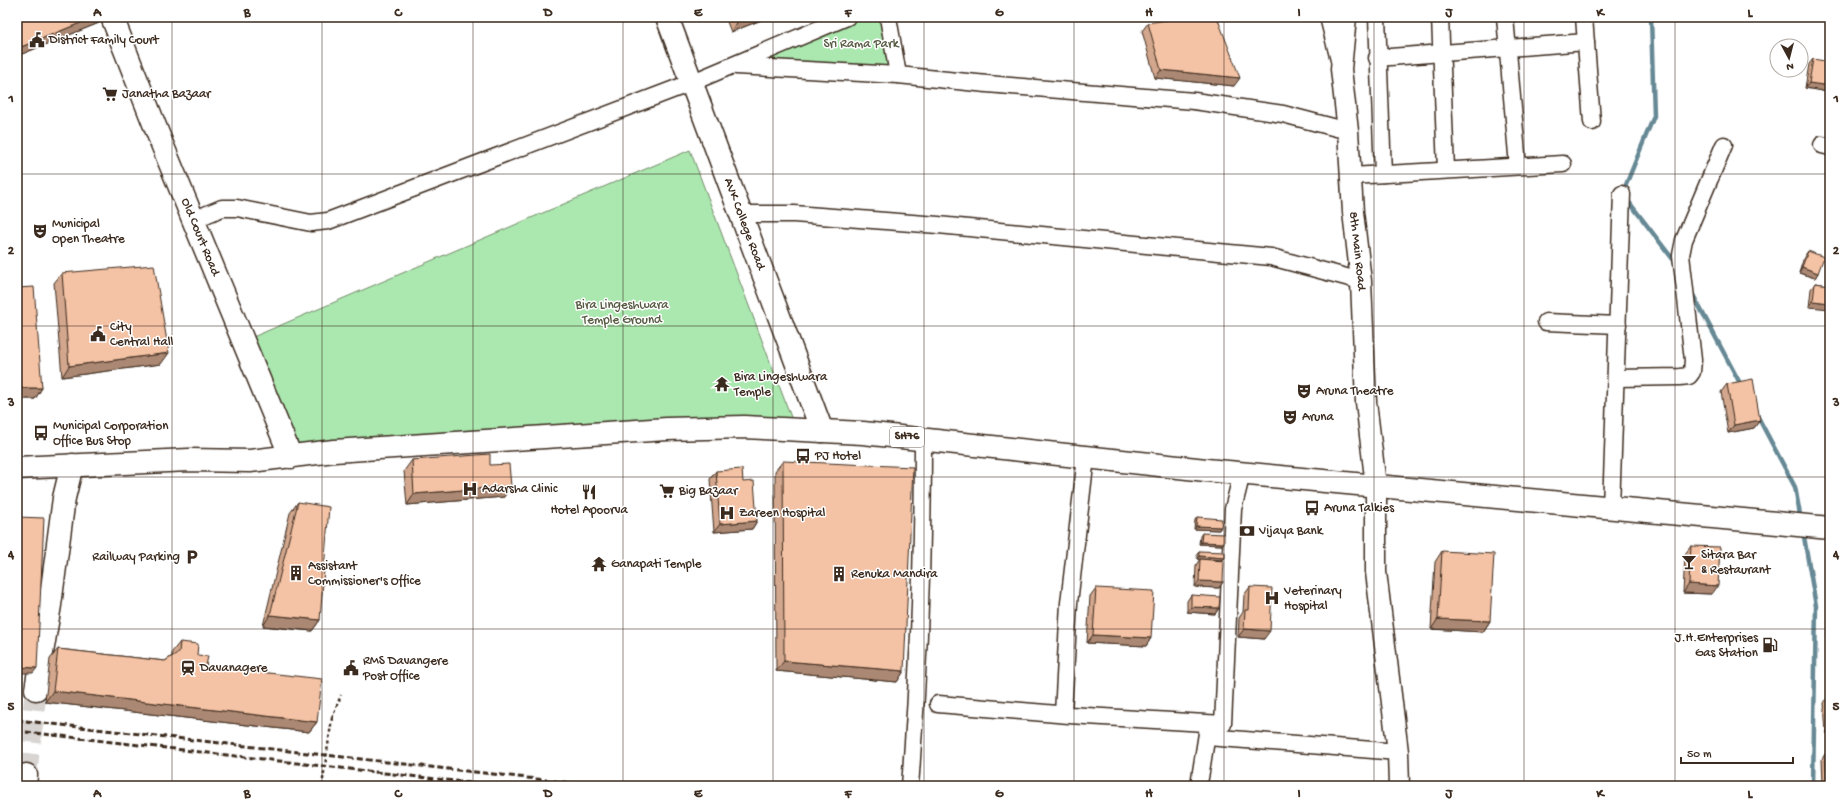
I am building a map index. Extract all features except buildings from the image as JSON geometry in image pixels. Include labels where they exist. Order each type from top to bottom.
[{"type":"main road","name":"Old Court Road","points":[[112,17],[193,220],[291,457]]},
{"type":"main road","name":"AVK College Road","points":[[667,17],[822,431]]},
{"type":"main road","name":"SH76","points":[[17,468],[189,460],[250,460],[291,457],[334,451],[666,429],[744,427],[863,433],[1242,473],[1811,526]]},
{"type":"main road","points":[[32,688],[57,498],[68,465]]},
{"type":"street","points":[[193,220],[222,208],[237,208],[312,223],[328,221],[692,82],[847,17]]},
{"type":"street","points":[[888,17],[898,74]]},
{"type":"street","points":[[1328,17],[1341,69]]},
{"type":"street","name":"8th Main Road","points":[[1346,17],[1341,69],[1348,131],[1353,212],[1362,281],[1366,402],[1376,486],[1376,572],[1398,752],[1399,786]]},
{"type":"street","points":[[1377,17],[1383,174]]},
{"type":"street","points":[[1440,17],[1440,53],[1446,170]]},
{"type":"street","points":[[1505,17],[1506,48],[1518,166]]},
{"type":"street","points":[[1584,17],[1592,122]]},
{"type":"street","points":[[1378,58],[1586,42]]},
{"type":"street","points":[[731,66],[898,74],[987,84],[1194,102],[1283,114],[1348,131]]},
{"type":"street","points":[[1616,378],[1680,377],[1689,376],[1692,372],[1693,360],[1683,284],[1681,255],[1682,246],[1724,145]]},
{"type":"street","points":[[1351,176],[1563,164]]},
{"type":"street","points":[[1611,508],[1622,194]]},
{"type":"street","points":[[742,214],[794,214],[946,226],[1271,257],[1362,281]]},
{"type":"street","points":[[1546,322],[1618,325]]},
{"type":"street","points":[[910,786],[916,708],[923,521],[923,439]]},
{"type":"street","points":[[1063,714],[1069,603],[1086,457]]},
{"type":"street","points":[[1208,730],[1223,724],[1233,509],[1242,473]]},
{"type":"street","points":[[938,704],[1063,714],[1398,752]]},
{"type":"street","points":[[1200,778],[1208,730]]},
{"type":"path","points":[[322,786],[332,718],[341,695]]},
{"type":"green space","name":"Sri Rama Park","points":[[859,17],[881,17],[894,72],[749,63]]},
{"type":"green space","name":"Bira Lingeshwara Temple Ground","points":[[690,150],[794,425],[298,451],[253,337]]},
{"type":"waterway","points":[[1623,192],[1654,116],[1651,17]]},
{"type":"waterway","points":[[1626,198],[1675,262]]},
{"type":"waterway","points":[[1691,291],[1742,387]]},
{"type":"waterway","points":[[1758,417],[1795,487],[1801,520]]},
{"type":"waterway","points":[[1803,531],[1816,606],[1813,786]]},
{"type":"tunnel","points":[[26,775],[36,689]]},
{"type":"railway","points":[[17,720],[598,786]]},
{"type":"railway","points":[[17,731],[498,786]]},
{"type":"place","name":"District Family Court","points":[[37,40]]},
{"type":"place","name":"Janatha Bazaar","points":[[110,94]]},
{"type":"place","name":"Municipal Open Theatre","points":[[40,231]]},
{"type":"place","name":"City Central Hall","points":[[98,334]]},
{"type":"place","name":"Bira Lingeshwara Temple","points":[[722,384]]},
{"type":"place","name":"Aruna Theatre","points":[[1304,391]]},
{"type":"place","name":"Aruna","points":[[1290,417]]},
{"type":"place","name":"Municipal Corporation Office Bus Stop","points":[[41,433]]},
{"type":"place","name":"PJ Hotel","points":[[803,456]]},
{"type":"place","name":"Adarsha Clinic","points":[[470,489]]},
{"type":"place","name":"Big Bazaar","points":[[667,491]]},
{"type":"place","name":"Hotel Apoorva","points":[[589,492]]},
{"type":"place","name":"Aruna Talkies","points":[[1312,508]]},
{"type":"place","name":"Zareen Hospital","points":[[727,513]]},
{"type":"place","name":"Vijaya Bank","points":[[1247,531]]},
{"type":"place","name":"Railway Parking","points":[[192,557]]},
{"type":"place","name":"Sitara Bar & Restaurant","points":[[1689,562]]},
{"type":"place","name":"Ganapati Temple","points":[[599,564]]},
{"type":"place","name":"Assistant Commissioner's Office","points":[[296,573]]},
{"type":"place","name":"Renuka Mandira","points":[[839,574]]},
{"type":"place","name":"Veterinary Hospital","points":[[1272,598]]},
{"type":"place","name":"J.H.Enterprises Gas Station","points":[[1770,645]]},
{"type":"place","name":"Davanagere","points":[[188,668]]},
{"type":"place","name":"RMS Davangere Post Office","points":[[351,668]]}]
